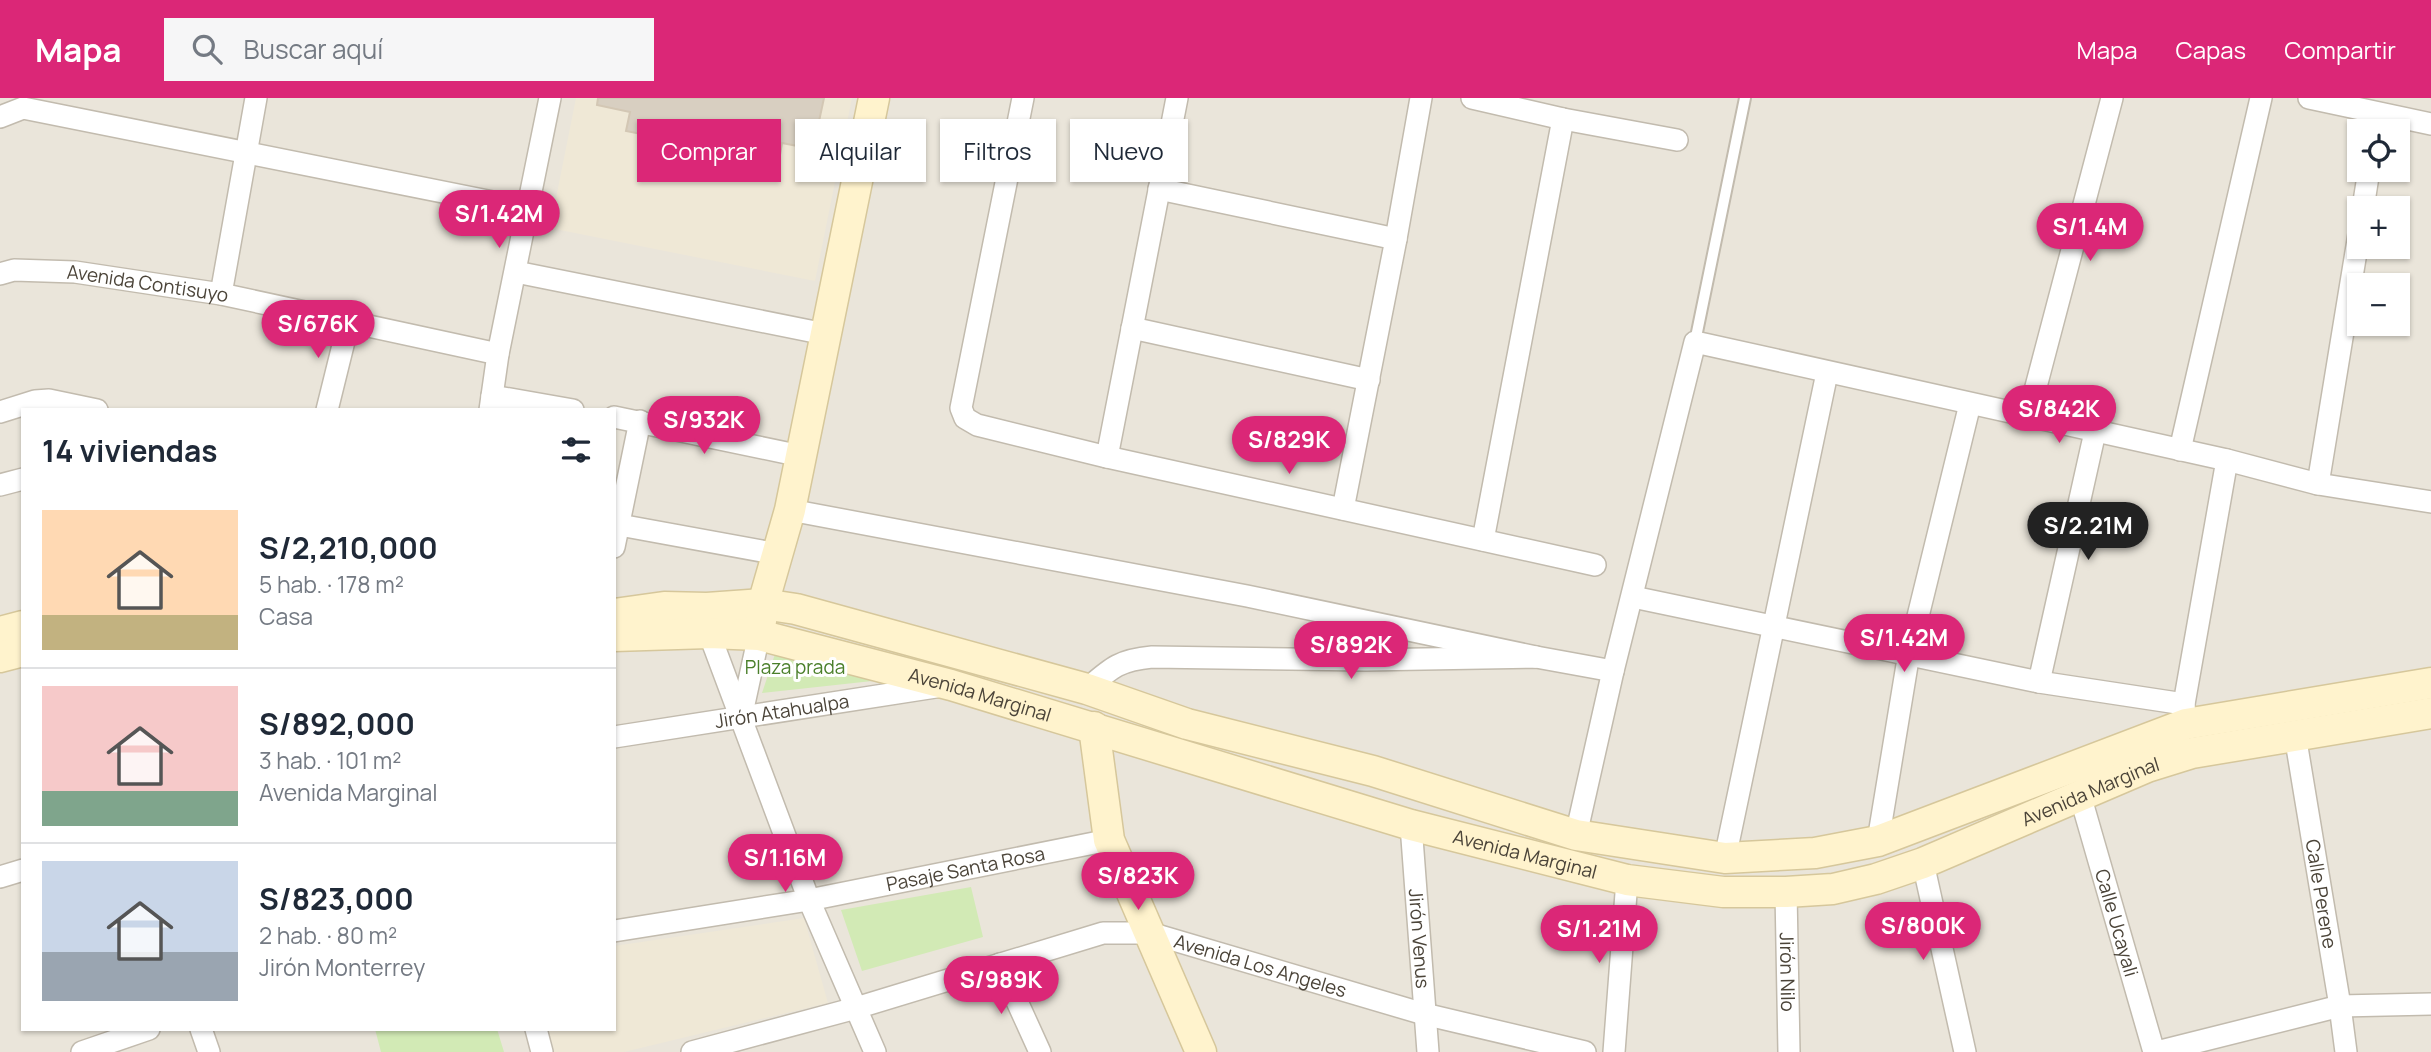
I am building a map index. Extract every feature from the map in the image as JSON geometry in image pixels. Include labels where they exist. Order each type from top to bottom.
[{"type":"main road","points":[[759,635],[763,604],[790,510],[874,98]]},
{"type":"main road","name":"Avenida Marginal","points":[[616,636],[708,621],[763,604],[796,608],[1087,689],[1187,724],[1373,771],[1576,835],[1725,858],[1815,853],[1878,841],[2187,727],[2431,683]]},
{"type":"main road","name":"Avenida Marginal","points":[[616,614],[664,607],[759,635],[951,685],[1411,825],[1627,880],[1723,891],[1786,892],[1833,889],[1876,879],[1923,863],[2147,767],[2187,727],[2295,735],[2431,713]]},
{"type":"main road","points":[[0,632],[21,627]]},
{"type":"main road","points":[[0,657],[21,652]]},
{"type":"main road","points":[[1094,727],[1109,840],[1201,1052]]},
{"type":"street","points":[[222,294],[256,98]]},
{"type":"street","points":[[550,98],[498,354],[491,403],[550,408]]},
{"type":"street","points":[[1023,98],[961,408],[965,418],[977,425],[1107,457],[1595,565]]},
{"type":"street","points":[[1107,457],[1177,98]]},
{"type":"street","points":[[1343,509],[1421,98]]},
{"type":"street","points":[[1472,98],[1563,120],[1677,141]]},
{"type":"street","points":[[2028,417],[2112,98]]},
{"type":"street","points":[[2180,450],[2261,98]]},
{"type":"street","points":[[2309,98],[2368,119]]},
{"type":"street","points":[[0,117],[24,103],[246,152],[528,209]]},
{"type":"street","points":[[1483,540],[1563,120]]},
{"type":"street","points":[[2410,123],[2431,124]]},
{"type":"street","points":[[1159,189],[1396,239]]},
{"type":"street","points":[[2318,484],[2355,259]]},
{"type":"street","name":"Avenida Contisuyo","points":[[0,274],[14,270],[75,272],[222,294],[498,354]]},
{"type":"street","points":[[516,272],[825,334]]},
{"type":"street","points":[[327,408],[349,321]]},
{"type":"street","points":[[1132,328],[1369,380]]},
{"type":"street","points":[[1576,835],[1613,671],[1695,342],[2227,460],[2318,484],[2431,502]]},
{"type":"street","points":[[1725,858],[1827,373]]},
{"type":"street","points":[[0,412],[35,401],[49,400],[87,408]]},
{"type":"street","points":[[1878,841],[1909,653],[1970,404]]},
{"type":"street","points":[[616,417],[801,456]]},
{"type":"street","points":[[640,421],[616,525],[778,554]]},
{"type":"street","points":[[2039,682],[2095,432]]},
{"type":"street","points":[[1633,597],[2039,682],[2187,727],[2227,460]]},
{"type":"street","points":[[0,485],[21,480]]},
{"type":"street","points":[[790,510],[1234,593],[1613,671]]},
{"type":"street","points":[[708,621],[809,900],[875,1052]]},
{"type":"street","points":[[741,718],[759,635]]},
{"type":"street","points":[[1087,689],[1112,667],[1131,659],[1152,657],[1366,660],[1536,657]]},
{"type":"street","name":"Jirón Atahualpa","points":[[616,737],[951,685]]},
{"type":"street","name":"Calle Perene","points":[[2295,735],[2346,1052]]},
{"type":"street","name":"Calle Ucayali","points":[[2080,794],[2156,1052]]},
{"type":"street","name":"Jirón Venus","points":[[1411,825],[1428,1052]]},
{"type":"street","name":"Pasaje Santa Rosa","points":[[616,931],[809,900],[1109,840]]},
{"type":"street","points":[[1923,863],[1965,1052]]},
{"type":"street","points":[[0,877],[21,871]]},
{"type":"street","points":[[1614,1052],[1627,880]]},
{"type":"street","name":"Jirón Nilo","points":[[1786,892],[1788,1052]]},
{"type":"street","name":"Avenida Los Angeles","points":[[696,1051],[856,1008],[1103,933],[1150,933],[1424,1014],[1585,1052]]},
{"type":"street","points":[[1000,964],[1040,1052]]},
{"type":"street","points":[[2156,1052],[2340,1006],[2431,1004]]},
{"type":"street","points":[[82,1052],[143,1031]]},
{"type":"street","points":[[202,1031],[209,1052]]},
{"type":"street","points":[[537,1031],[542,1052]]},
{"type":"lane","points":[[1695,342],[1745,98]]},
{"type":"shaded area","points":[[0,98],[2431,98],[2431,1052],[0,1052]]},
{"type":"shaded area","points":[[576,98],[852,98],[848,119],[795,119],[795,182],[835,182],[815,281],[550,228]]},
{"type":"shaded area","points":[[804,918],[828,1003],[624,1052],[553,1052],[547,1031],[616,1031],[616,946]]},
{"type":"green space","name":"Plaza prada","points":[[780,639],[909,677],[762,693]]},
{"type":"green space","points":[[971,887],[983,937],[862,971],[841,910]]},
{"type":"green space","points":[[376,1031],[498,1031],[504,1052],[381,1052]]},
{"type":"building","points":[[598,98],[824,98],[819,119],[795,119],[795,146],[782,143],[781,149],[781,119],[637,119],[637,133],[626,131],[630,112],[597,105]]}]
